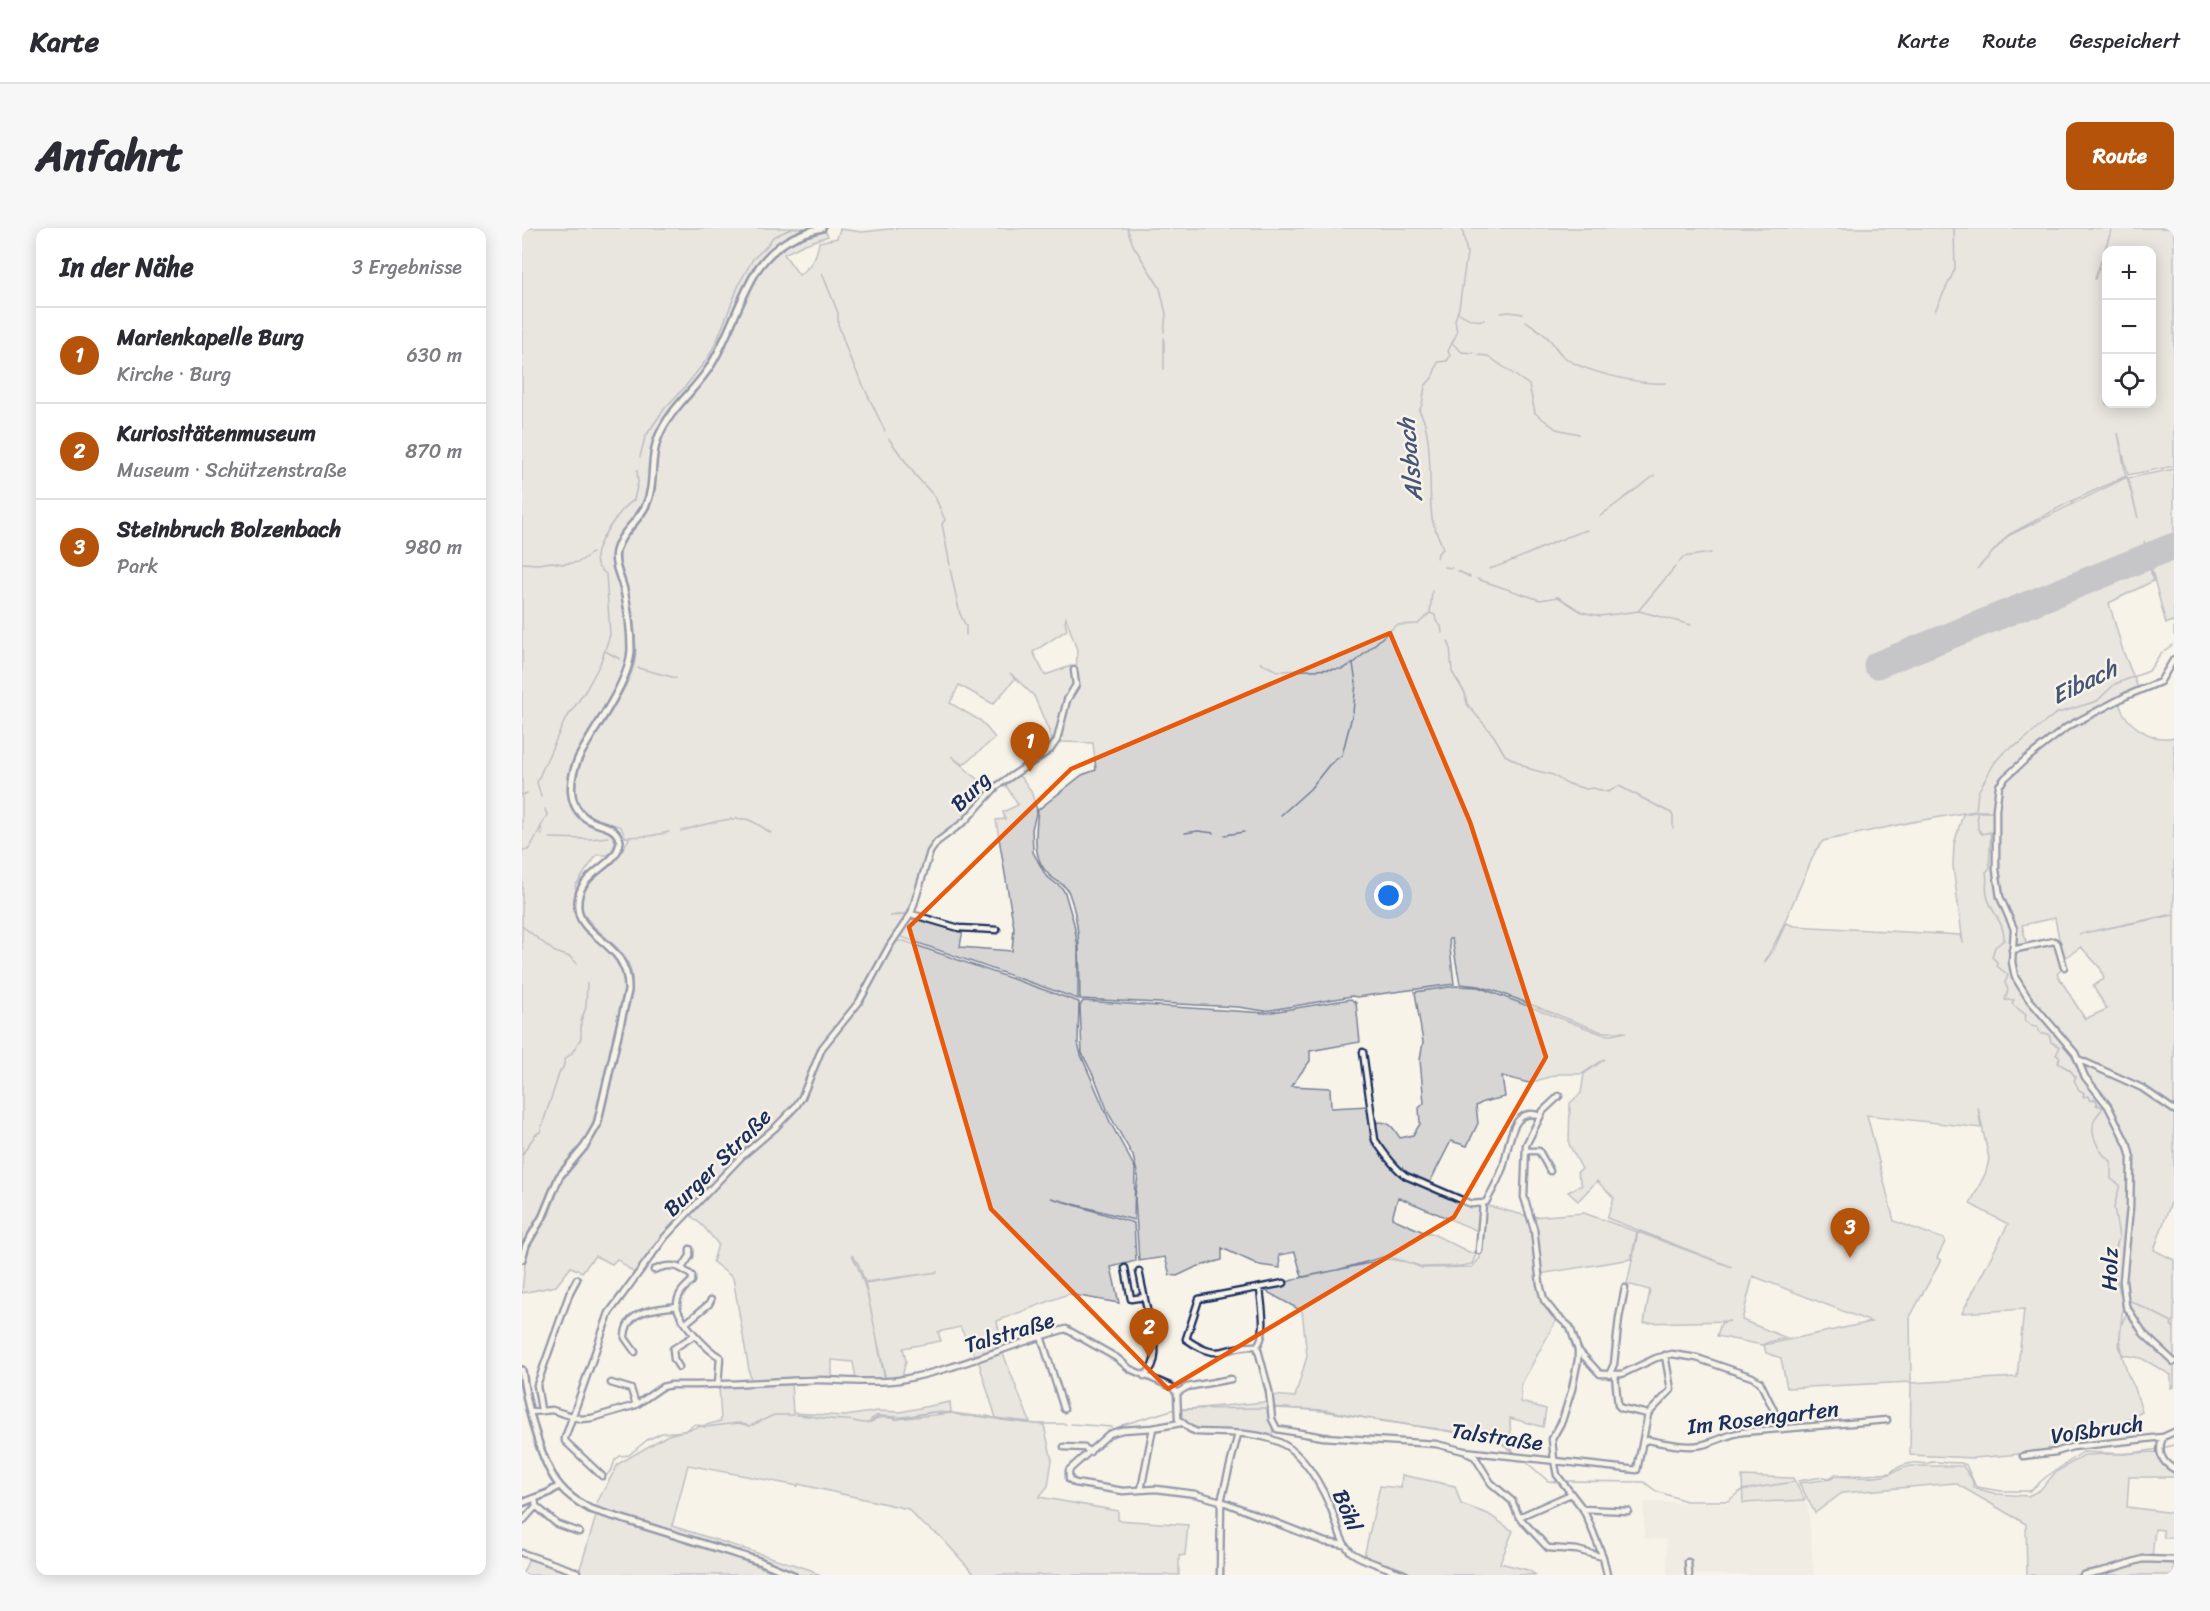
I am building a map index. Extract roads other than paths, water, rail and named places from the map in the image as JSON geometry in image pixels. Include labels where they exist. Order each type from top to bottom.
[{"type":"street","points":[[522,1259],[526,1245],[543,1216],[559,1177],[585,1146],[597,1125],[628,991],[628,975],[624,964],[611,947],[582,921],[578,906],[578,896],[583,884],[589,876],[616,854],[620,841],[613,829],[590,821],[583,816],[573,802],[571,788],[576,764],[622,681],[630,659],[630,637],[624,592],[616,560],[617,548],[623,536],[644,509],[648,499],[654,454],[662,428],[715,358],[744,293],[759,267],[768,255],[783,242],[822,228]]},
{"type":"street","points":[[2174,659],[2160,682],[2067,727],[2013,770],[1999,786],[1996,809],[1996,870],[2000,897],[2014,929],[2012,962],[2022,990],[2078,1059],[2142,1088],[2174,1110]]},
{"type":"street","name":"Burg","points":[[896,937],[911,914],[930,852],[937,842],[965,821],[997,786],[1041,758],[1055,744],[1067,700],[1076,685],[1074,670]]},
{"type":"street","points":[[911,914],[958,928],[996,930]]},
{"type":"street","name":"Burger Straße","points":[[572,1417],[609,1313],[665,1237],[742,1156],[776,1127],[796,1106],[822,1048],[859,1002],[896,937]]},
{"type":"street","points":[[2012,950],[2054,941],[2057,943],[2064,967]]},
{"type":"street","points":[[1363,1052],[1375,1140],[1406,1176],[1470,1204],[1486,1202],[1503,1166],[1507,1143],[1515,1125],[1525,1115],[1540,1116]]},
{"type":"street","name":"Holz","points":[[2078,1059],[2085,1077],[2116,1120],[2131,1158],[2130,1207],[2125,1250],[2126,1306],[2144,1334],[2174,1362]]},
{"type":"street","points":[[1559,1096],[1540,1116],[1526,1145],[1524,1197],[1534,1229],[1540,1284],[1549,1308],[1570,1328],[1578,1350],[1599,1374],[1612,1375],[1665,1355],[1697,1358],[1752,1377],[1763,1387],[1783,1429]]},
{"type":"street","points":[[1527,1151],[1539,1151],[1550,1171]]},
{"type":"street","points":[[1479,1251],[1483,1203]]},
{"type":"street","points":[[682,1268],[690,1256],[690,1250]]},
{"type":"street","points":[[654,1270],[670,1265],[682,1268],[693,1279],[681,1292],[677,1306],[680,1315],[695,1335],[706,1348],[720,1358],[718,1385]]},
{"type":"street","points":[[1125,1268],[1131,1299],[1144,1297]]},
{"type":"street","points":[[1139,1272],[1155,1337],[1152,1368],[1144,1376]]},
{"type":"street","points":[[541,1410],[537,1384],[570,1292],[577,1279]]},
{"type":"street","points":[[1257,1346],[1225,1352],[1209,1352],[1186,1339],[1199,1299],[1284,1283]]},
{"type":"street","points":[[1231,1379],[1187,1387],[1178,1393],[1178,1419],[1197,1432],[1273,1439],[1277,1429],[1273,1425],[1267,1380],[1257,1346],[1262,1333],[1260,1288]]},
{"type":"street","points":[[1625,1288],[1618,1318],[1612,1375],[1618,1405],[1621,1408],[1648,1414]]},
{"type":"street","points":[[686,1323],[711,1300]]},
{"type":"street","points":[[635,1352],[625,1338],[628,1324],[633,1317],[648,1310],[677,1306]]},
{"type":"street","name":"Talstraße","points":[[531,1412],[552,1410],[572,1417],[592,1418],[636,1405],[662,1387],[792,1381],[880,1382],[902,1379],[952,1367],[1066,1329],[1144,1376],[1172,1387],[1178,1393]]},
{"type":"street","points":[[679,1366],[674,1359],[674,1349],[695,1335]]},
{"type":"street","points":[[1041,1336],[1064,1409]]},
{"type":"street","points":[[1578,1350],[1572,1389],[1563,1421],[1552,1439],[1554,1460],[1557,1475],[1583,1509],[1603,1557],[1607,1575]]},
{"type":"street","points":[[1643,1442],[1648,1414],[1671,1390],[1665,1355]]},
{"type":"street","points":[[522,1370],[531,1412],[548,1467],[559,1486],[575,1500],[590,1509],[759,1561],[793,1575]]},
{"type":"street","points":[[611,1383],[631,1389],[636,1405]]},
{"type":"street","points":[[572,1417],[566,1441],[602,1476]]},
{"type":"street","name":"Im Rosengarten","points":[[1643,1442],[1648,1440],[1687,1445],[1701,1444],[1730,1434],[1887,1420]]},
{"type":"street","points":[[1181,1423],[1116,1431],[1069,1470],[1068,1476],[1075,1483],[1119,1490],[1180,1491],[1221,1501],[1325,1542],[1345,1545]]},
{"type":"street","points":[[1141,1490],[1153,1428]]},
{"type":"street","name":"Talstraße","points":[[1277,1429],[1323,1437],[1436,1444],[1464,1451],[1637,1470],[1643,1442]]},
{"type":"street","name":"Voßbruch","points":[[2023,1456],[2056,1452],[2072,1447],[2163,1437],[2174,1432]]},
{"type":"street","points":[[1220,1575],[1221,1501],[1238,1434]]},
{"type":"street","name":"Voßbruch","points":[[2163,1437],[2160,1449],[2163,1460],[2174,1468]]},
{"type":"street","name":"Böhl","points":[[1273,1439],[1290,1449],[1308,1468],[1331,1508],[1345,1545],[1359,1557],[1406,1575]]},
{"type":"street","points":[[1064,1447],[1085,1448],[1090,1452]]},
{"type":"street","points":[[1464,1451],[1475,1457],[1491,1483],[1512,1501],[1519,1517],[1548,1548],[1577,1550],[1603,1557]]},
{"type":"street","points":[[522,1503],[559,1486]]},
{"type":"street","points":[[1519,1517],[1570,1494]]},
{"type":"street","points":[[535,1498],[536,1506],[557,1524],[579,1532]]},
{"type":"street","points":[[522,1522],[536,1506]]},
{"type":"street","points":[[1583,1509],[1628,1511]]},
{"type":"street","points":[[522,1553],[577,1572]]},
{"type":"street","points":[[2083,1575],[2143,1559],[2174,1560]]},
{"type":"street","points":[[1688,1562],[1689,1575]]},
{"type":"waterway","points":[[640,457],[645,437],[665,408],[708,358],[740,282],[753,259],[773,237],[793,228]]},
{"type":"waterway","points":[[1127,228],[1133,245],[1160,288],[1166,314],[1164,332]]},
{"type":"waterway","name":"Alsbach","points":[[1437,558],[1438,553],[1443,549],[1432,518],[1429,446],[1424,420],[1419,411],[1425,386],[1432,378],[1438,362],[1447,361],[1450,356],[1448,351],[1457,333],[1455,320],[1459,308],[1467,253],[1462,228]]},
{"type":"waterway","points":[[1935,311],[1955,269],[1954,228]]},
{"type":"waterway","points":[[2095,279],[2112,228]]},
{"type":"waterway","points":[[822,273],[838,313],[838,324],[849,356],[885,431]]},
{"type":"waterway","points":[[1458,312],[1470,319],[1484,320]]},
{"type":"waterway","points":[[1501,313],[1523,314]]},
{"type":"waterway","points":[[1526,321],[1548,338],[1571,362],[1596,372],[1627,379],[1665,383]]},
{"type":"waterway","points":[[1164,338],[1164,369]]},
{"type":"waterway","points":[[1453,344],[1462,352],[1473,353]]},
{"type":"waterway","points":[[1478,355],[1488,356],[1529,385],[1535,413],[1556,429],[1579,434]]},
{"type":"waterway","points":[[889,439],[916,476],[935,497],[945,520],[942,524],[950,565]]},
{"type":"waterway","points":[[541,797],[537,782],[564,722],[586,690],[600,664],[610,635],[606,574],[597,564],[597,552],[610,526],[622,510],[634,500],[638,482],[637,470]]},
{"type":"waterway","points":[[1600,516],[1654,476]]},
{"type":"waterway","points":[[1489,569],[1587,530]]},
{"type":"waterway","points":[[522,563],[579,562],[592,553]]},
{"type":"waterway","points":[[1679,562],[1683,557],[1711,553]]},
{"type":"waterway","points":[[1444,567],[1452,568]]},
{"type":"waterway","points":[[1639,610],[1675,567]]},
{"type":"waterway","points":[[950,569],[960,614],[966,626],[966,635]]},
{"type":"waterway","points":[[1458,571],[1470,577]]},
{"type":"waterway","points":[[1477,579],[1540,600],[1558,597],[1582,612],[1600,616],[1639,611],[1691,625]]},
{"type":"waterway","name":"Alsbach","points":[[1432,591],[1430,613],[1435,615],[1442,633]]},
{"type":"waterway","points":[[1281,815],[1310,789],[1329,765],[1342,755],[1353,712],[1356,683],[1353,664],[1396,625],[1418,624],[1430,613]]},
{"type":"waterway","name":"Eibach","points":[[2174,627],[2174,635]]},
{"type":"waterway","name":"Alsbach","points":[[1448,641],[1452,672],[1465,693],[1467,704],[1494,736],[1505,755],[1530,769],[1553,775],[1565,783],[1586,789],[1593,788],[1608,792],[1619,786],[1671,813],[1673,828]]},
{"type":"waterway","name":"Eibach","points":[[1976,809],[1978,792],[1995,762],[2006,750],[2020,743],[2055,714],[2097,701],[2115,684],[2149,671],[2160,654],[2172,645]]},
{"type":"waterway","points":[[605,651],[620,659]]},
{"type":"waterway","points":[[1260,663],[1278,671],[1342,669],[1352,664]]},
{"type":"waterway","points":[[638,668],[676,678]]},
{"type":"waterway","points":[[522,795],[527,793]]},
{"type":"waterway","points":[[522,850],[528,850],[531,846],[547,815],[545,809]]},
{"type":"waterway","name":"Eibach","points":[[1977,813],[1978,829],[1982,834],[1990,832],[1990,868],[1986,872],[1986,892],[2004,934],[2004,940],[1995,947],[1992,957],[1997,962],[1997,966],[2008,975],[2005,983],[2008,990],[2005,1000],[2014,1000],[2012,1004],[2026,1015],[2025,1020],[2037,1027],[2041,1034],[2049,1034],[2051,1042],[2060,1047],[2056,1055],[2060,1057],[2058,1063],[2070,1070],[2076,1078],[2074,1080],[2079,1090],[2084,1093],[2083,1097],[2088,1096],[2090,1101],[2095,1099],[2098,1104],[2096,1105],[2103,1107],[2095,1119],[2093,1130],[2099,1148],[2111,1161],[2111,1179],[2120,1185],[2114,1207],[2119,1237],[2116,1248],[2111,1250],[2107,1259],[2114,1269],[2123,1297]]},
{"type":"waterway","points":[[681,831],[713,822],[746,819],[771,833]]},
{"type":"waterway","points":[[541,827],[542,835]]},
{"type":"waterway","points":[[1185,833],[1198,831],[1214,833]]},
{"type":"waterway","points":[[624,837],[650,836],[669,832]]},
{"type":"waterway","points":[[1225,835],[1244,832]]},
{"type":"waterway","points":[[549,838],[608,837]]},
{"type":"waterway","points":[[522,926],[555,952],[570,957],[577,964]]},
{"type":"waterway","points":[[522,1155],[535,1135],[540,1132],[565,1059],[572,1053],[581,1038],[581,1021],[586,1007],[587,983]]},
{"type":"waterway","name":"Eibach","points":[[2127,1299],[2172,1322],[2171,1325],[2174,1328]]},
{"type":"waterway","points":[[1182,1409],[1268,1408]]},
{"type":"waterway","points":[[1273,1408],[1325,1410],[1370,1419]]},
{"type":"waterway","points":[[1122,1425],[1175,1409]]},
{"type":"waterway","points":[[796,1415],[866,1423],[879,1416],[897,1419],[935,1412],[963,1416],[987,1416],[1036,1424],[1066,1424]]},
{"type":"waterway","points":[[606,1476],[615,1460],[620,1456],[629,1455],[647,1440],[662,1433],[685,1431],[695,1424],[705,1427],[739,1423],[750,1426],[774,1415],[793,1415]]},
{"type":"waterway","points":[[1374,1420],[1438,1429]]},
{"type":"waterway","points":[[1071,1424],[1112,1427]]},
{"type":"waterway","points":[[1443,1430],[1497,1439],[1517,1454]]},
{"type":"waterway","points":[[2163,1448],[2174,1445]]},
{"type":"waterway","points":[[1798,1481],[1831,1478],[1835,1474],[1855,1476],[1890,1473],[1900,1466],[1913,1463],[1961,1463],[1966,1465],[1976,1487],[2001,1491],[2030,1491],[2083,1452],[2126,1454],[2159,1449]]},
{"type":"waterway","points":[[1524,1460],[1548,1481],[1557,1482]]},
{"type":"waterway","points":[[1566,1481],[1644,1482],[1656,1491],[1686,1501],[1728,1501],[1742,1490],[1794,1482]]},
{"type":"place","name":"Marienkapelle Burg","points":[[1030,772]]},
{"type":"place","name":"Steinbruch Bolzenbach","points":[[1850,1258]]},
{"type":"place","name":"Kuriositätenmuseum","points":[[1149,1358]]}]
